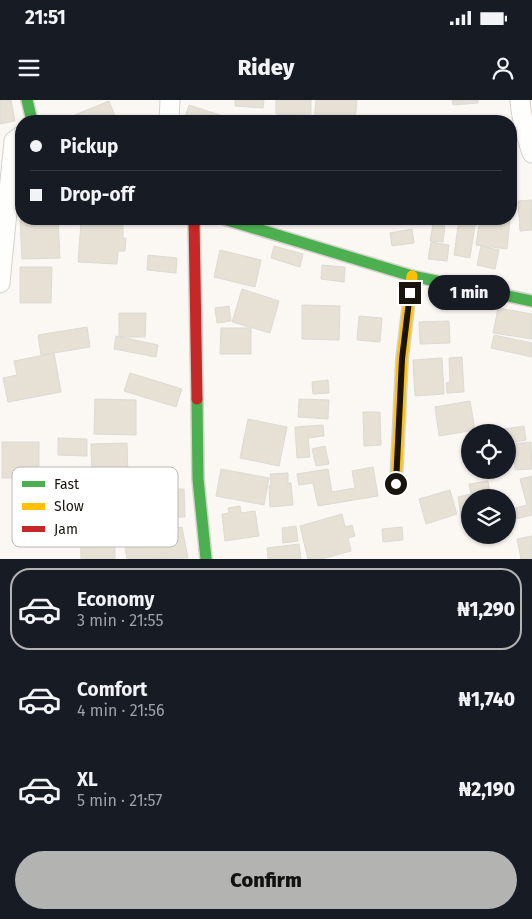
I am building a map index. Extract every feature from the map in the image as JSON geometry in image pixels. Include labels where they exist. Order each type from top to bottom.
[{"type":"street","points":[[27,100],[31,115]]},
{"type":"street","points":[[169,115],[170,100]]},
{"type":"street","points":[[520,100],[521,114],[532,153]]},
{"type":"street","points":[[0,283],[12,139]]},
{"type":"street","points":[[194,225],[198,479],[206,559]]},
{"type":"street","points":[[244,225],[412,276],[532,302]]},
{"type":"street","points":[[396,484],[402,359],[412,276]]},
{"type":"building","points":[[0,100],[11,100],[15,121],[0,124]]},
{"type":"building","points":[[235,100],[264,100],[263,108],[235,106]]},
{"type":"building","points":[[276,100],[311,100],[311,115],[276,114]]},
{"type":"building","points":[[316,100],[357,100],[356,115],[315,115]]},
{"type":"building","points":[[452,100],[478,100],[478,103],[453,105]]},
{"type":"building","points":[[109,101],[115,115],[74,115]]},
{"type":"building","points":[[189,105],[220,115],[186,115]]},
{"type":"building","points":[[532,200],[532,230],[520,231],[518,201]]},
{"type":"building","points":[[20,225],[58,225],[60,258],[22,259]]},
{"type":"building","points":[[81,225],[123,225],[123,238],[126,238],[125,251],[118,251],[117,264],[78,262]]},
{"type":"building","points":[[433,225],[445,226],[443,242],[430,241]]},
{"type":"building","points":[[458,225],[475,225],[470,258],[454,255]]},
{"type":"building","points":[[479,225],[509,225],[507,249],[476,245]]},
{"type":"building","points":[[412,229],[414,243],[392,246],[390,233]]},
{"type":"building","points":[[431,242],[449,245],[447,261],[428,259]]},
{"type":"building","points":[[274,246],[303,254],[300,267],[271,258]]},
{"type":"building","points":[[481,246],[499,250],[495,269],[477,265]]},
{"type":"building","points":[[220,250],[261,260],[255,287],[214,277]]},
{"type":"building","points":[[148,255],[177,258],[176,273],[147,270]]},
{"type":"building","points":[[322,265],[345,267],[344,282],[321,279]]},
{"type":"building","points":[[20,267],[52,267],[51,303],[20,303]]},
{"type":"building","points":[[242,289],[279,301],[270,333],[232,322]]},
{"type":"building","points":[[302,305],[340,306],[339,340],[302,339]]},
{"type":"building","points":[[229,306],[231,321],[217,323],[215,308]]},
{"type":"building","points":[[498,308],[532,314],[532,339],[493,333]]},
{"type":"building","points":[[119,313],[146,313],[145,337],[119,337]]},
{"type":"building","points":[[359,316],[382,318],[380,342],[357,340]]},
{"type":"building","points":[[449,321],[450,343],[420,344],[419,322]]},
{"type":"building","points":[[87,327],[90,347],[41,355],[38,335]]},
{"type":"building","points":[[221,328],[251,328],[251,354],[220,354]]},
{"type":"building","points":[[494,335],[532,343],[532,357],[491,348]]},
{"type":"building","points":[[116,336],[158,345],[156,357],[114,349]]},
{"type":"building","points":[[54,353],[61,392],[8,402],[3,378],[17,375],[14,361]]},
{"type":"building","points":[[462,357],[464,392],[447,393],[446,383],[450,382],[449,358]]},
{"type":"building","points":[[442,358],[444,394],[415,396],[413,360]]},
{"type":"building","points":[[130,373],[182,389],[176,407],[124,391]]},
{"type":"building","points":[[328,380],[329,393],[313,394],[312,382]]},
{"type":"building","points":[[95,399],[136,400],[136,435],[94,434]]},
{"type":"building","points":[[299,399],[329,400],[328,419],[298,417]]},
{"type":"building","points":[[470,401],[474,424],[461,424],[461,432],[439,436],[435,407]]},
{"type":"building","points":[[363,412],[380,412],[381,445],[364,446]]},
{"type":"building","points":[[248,419],[287,427],[279,466],[240,458]]},
{"type":"building","points":[[323,425],[324,436],[308,438],[310,457],[297,458],[295,427]]},
{"type":"building","points":[[524,426],[526,440],[516,442],[516,427]]},
{"type":"building","points":[[58,438],[87,439],[87,456],[58,455]]},
{"type":"building","points":[[2,442],[39,442],[39,467],[12,467],[12,478],[2,478]]},
{"type":"building","points":[[531,442],[532,469],[516,470],[516,444]]},
{"type":"building","points":[[127,443],[128,467],[92,467],[91,444]]},
{"type":"building","points":[[325,446],[329,464],[316,466],[312,449]]},
{"type":"building","points":[[373,467],[378,496],[318,506],[313,483],[299,485],[297,474],[328,469],[332,492],[355,488],[352,471]]},
{"type":"building","points":[[221,469],[269,478],[264,505],[216,496]]},
{"type":"building","points":[[288,473],[288,483],[291,483],[293,505],[270,507],[270,474]]},
{"type":"building","points":[[532,476],[532,515],[516,519],[516,508],[527,505],[520,479]]},
{"type":"building","points":[[488,481],[489,489],[470,489],[469,484]]},
{"type":"building","points":[[178,489],[184,489],[185,517],[178,517]]},
{"type":"building","points":[[450,490],[457,514],[426,524],[419,499]]},
{"type":"building","points":[[461,496],[461,516],[458,497]]},
{"type":"building","points":[[240,506],[241,513],[255,511],[259,536],[225,541],[222,514],[229,513],[228,508]]},
{"type":"building","points":[[342,514],[345,527],[352,525],[355,536],[348,538],[351,551],[322,559],[308,559],[300,526]]},
{"type":"building","points":[[296,526],[298,541],[283,543],[282,528]]},
{"type":"building","points":[[182,527],[188,558],[127,559],[125,547],[178,547],[178,528]]},
{"type":"building","points":[[402,527],[403,540],[383,542],[382,529]]},
{"type":"building","points":[[532,536],[532,559],[521,559],[517,539]]},
{"type":"building","points":[[299,544],[301,559],[268,559],[267,548]]},
{"type":"building","points":[[81,547],[115,547],[115,559],[81,559]]},
{"type":"traffic: fast","points":[[27,100],[31,115]]},
{"type":"traffic: fast","points":[[244,225],[412,276],[532,301]]},
{"type":"traffic: fast","points":[[197,399],[198,479],[206,559]]},
{"type":"traffic: slow","points":[[396,484],[402,359],[412,276]]},
{"type":"traffic: jam","points":[[194,225],[197,399]]},
{"type":"route","points":[[396,484],[402,359],[410,293]]}]
